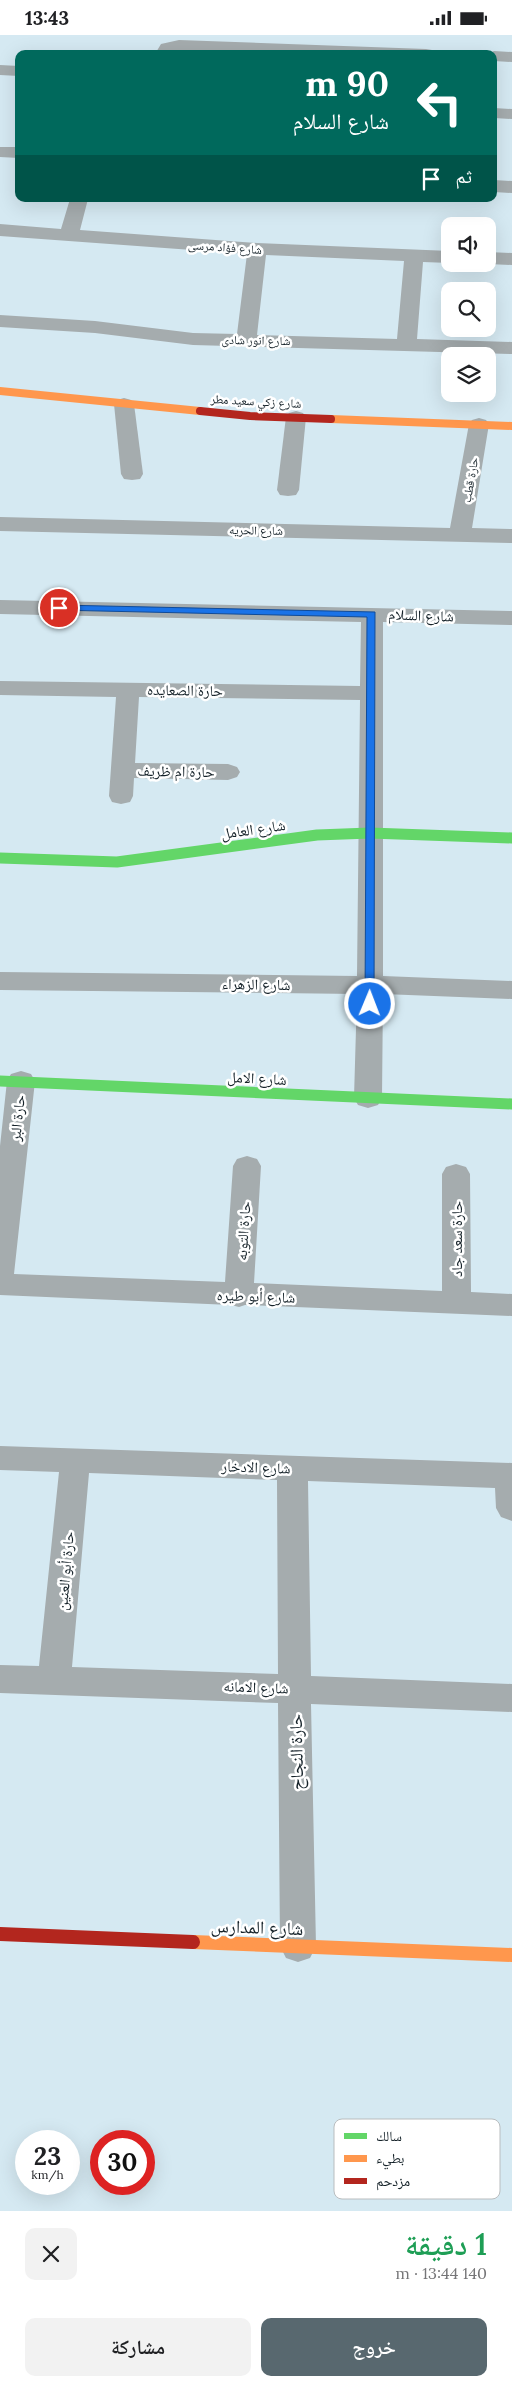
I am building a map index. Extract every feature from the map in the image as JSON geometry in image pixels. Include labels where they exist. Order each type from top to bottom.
[{"type":"street","points":[[166,50],[167,48],[179,45],[316,50]]},
{"type":"street","points":[[497,56],[512,57]]},
{"type":"street","points":[[0,70],[15,71]]},
{"type":"street","points":[[497,113],[512,114]]},
{"type":"street","points":[[0,152],[15,153]]},
{"type":"street","points":[[497,186],[512,187]]},
{"type":"street","points":[[69,235],[78,202]]},
{"type":"street","name":"شارع فؤاد مرسى","points":[[0,230],[257,249],[441,256]]},
{"type":"street","points":[[246,341],[257,249]]},
{"type":"street","points":[[407,345],[414,255]]},
{"type":"street","points":[[496,258],[512,259]]},
{"type":"street","name":"شارع انور شادى","points":[[0,321],[95,327],[193,339],[512,348]]},
{"type":"street","name":"شارع زكي سعيد مطر","points":[[0,391],[250,416],[512,425]]},
{"type":"street","points":[[124,404],[132,473]]},
{"type":"street","points":[[288,489],[296,417]]},
{"type":"street","name":"حارة قطب","points":[[460,535],[480,424]]},
{"type":"street","name":"شارع الحريه","points":[[0,524],[512,536]]},
{"type":"street","name":"شارع السلام","points":[[0,607],[512,618]]},
{"type":"street","points":[[368,1098],[372,614]]},
{"type":"street","name":"حارة الصعايده","points":[[0,688],[371,693]]},
{"type":"street","name":"حارة ام ظريف","points":[[120,796],[128,689]]},
{"type":"street","name":"حارة ام ظريف","points":[[123,770],[228,771]]},
{"type":"street","name":"شارع العامل","points":[[0,858],[117,862],[281,839],[370,833],[512,838]]},
{"type":"street","name":"شارع الزهراء","points":[[0,981],[370,985],[512,990]]},
{"type":"street","name":"شارع الامل","points":[[10,1081],[512,1103]]},
{"type":"street","name":"حارة البر","points":[[0,1273],[10,1081]]},
{"type":"street","name":"حارة التوبه","points":[[239,1296],[247,1166]]},
{"type":"street","name":"حارة سعد جاد","points":[[456,1175],[456,1303]]},
{"type":"street","name":"شارع أبو طيره","points":[[0,1284],[239,1296],[512,1305]]},
{"type":"street","name":"شارع الادخار","points":[[0,1458],[511,1475]]},
{"type":"street","name":"حارة أبو العنين","points":[[54,1681],[75,1461]]},
{"type":"street","name":"حارة النجاح","points":[[292,1468],[298,1946]]},
{"type":"street","points":[[511,1475],[512,1509]]},
{"type":"street","name":"شارع الامانه","points":[[0,1679],[295,1689],[512,1699]]},
{"type":"street","name":"شارع المدارس","points":[[0,1934],[512,1955]]},
{"type":"traffic: fast","points":[[0,858],[117,862],[317,835],[370,833],[512,838]]},
{"type":"traffic: fast","points":[[0,1081],[512,1104]]},
{"type":"traffic: slow","points":[[0,391],[200,411]]},
{"type":"traffic: slow","points":[[331,419],[512,426]]},
{"type":"traffic: slow","points":[[193,1942],[512,1955]]},
{"type":"traffic: jam","points":[[200,411],[250,416],[331,419]]},
{"type":"traffic: jam","points":[[0,1934],[193,1942]]},
{"type":"route","points":[[59,608],[372,614],[370,1004]]}]
